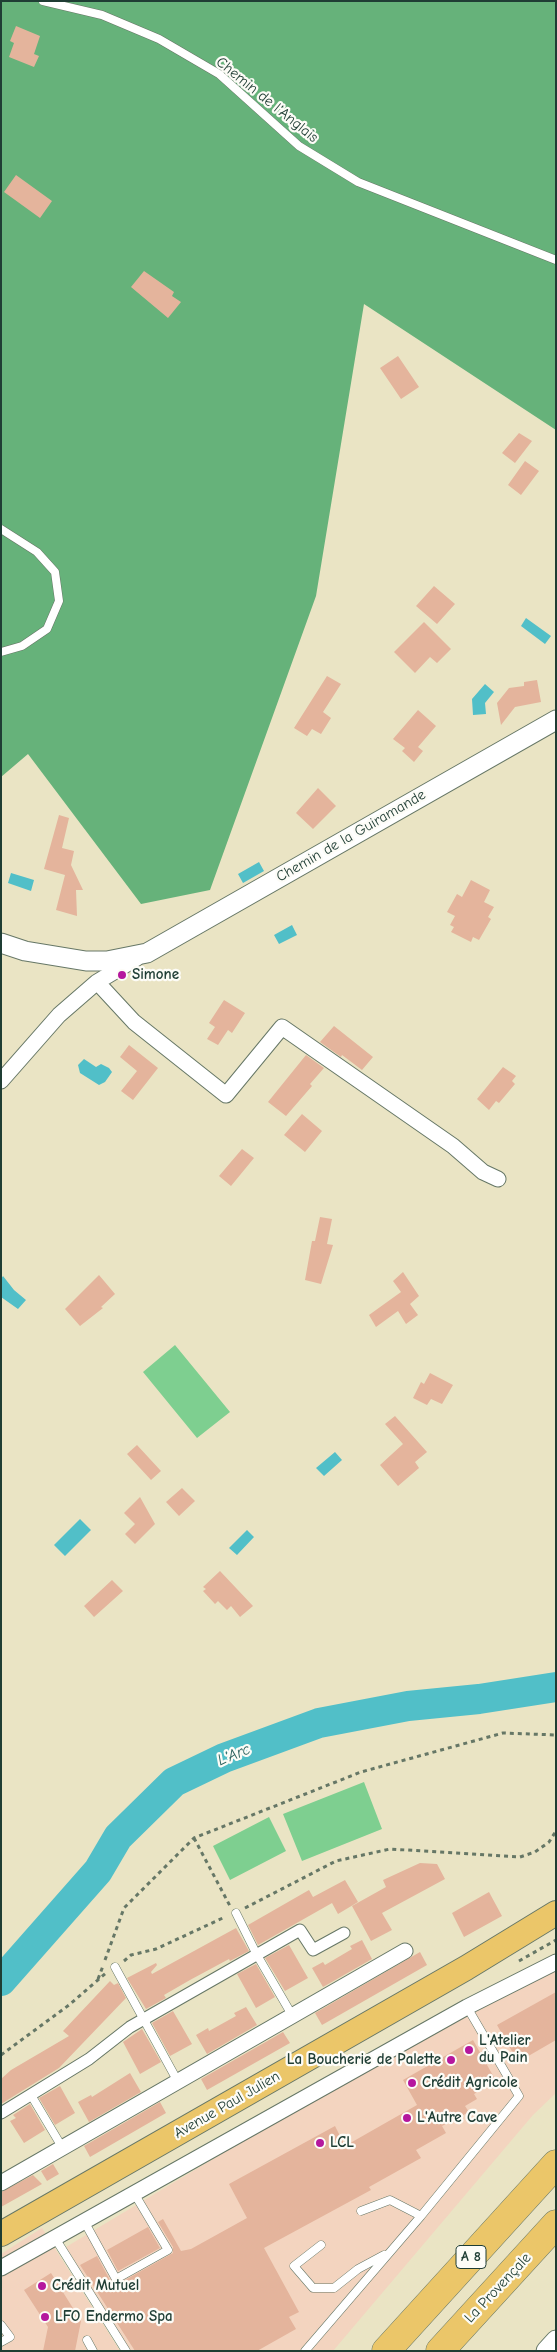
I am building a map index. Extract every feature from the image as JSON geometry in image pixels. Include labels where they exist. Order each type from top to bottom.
[{"type":"highway","name":"A 8","points":[[386,2351],[556,2164]]},
{"type":"highway","name":"La Provençale","points":[[440,2351],[556,2224]]},
{"type":"main road","name":"Avenue Paul Julien","points":[[1,2234],[457,1973],[556,1913]]},
{"type":"street","name":"Chemin de la Guiramande","points":[[1,943],[25,951],[86,961],[107,961],[147,953],[556,720]]},
{"type":"street","points":[[2,1080],[59,1015],[97,982],[147,953]]},
{"type":"street","points":[[97,982],[134,1022],[226,1095],[282,1027],[453,1146],[483,1172],[498,1179]]},
{"type":"street","points":[[1,2113],[89,2059],[130,2027],[300,1930],[313,1950],[344,1933]]},
{"type":"street","points":[[1,2183],[177,2080],[405,1951]]},
{"type":"street","points":[[1,2268],[468,2007],[556,1962]]},
{"type":"street","points":[[546,2351],[556,2340]]},
{"type":"lane","name":"Chemin de l'Anglais","points":[[43,1],[102,15],[159,39],[219,74],[299,146],[358,182],[556,260]]},
{"type":"lane","points":[[1,529],[37,552],[55,572],[59,601],[47,629],[22,646],[1,652]]},
{"type":"lane","points":[[235,1913],[292,2015]]},
{"type":"lane","points":[[115,1967],[177,2080]]},
{"type":"lane","points":[[305,2351],[421,2216],[519,2096],[468,2007]]},
{"type":"lane","points":[[31,2095],[62,2147]]},
{"type":"lane","points":[[84,2222],[116,2279],[168,2250],[134,2193]]},
{"type":"lane","points":[[361,2211],[390,2200],[421,2216]]},
{"type":"lane","points":[[55,2238],[126,2351]]},
{"type":"lane","points":[[321,2245],[294,2266],[314,2288],[334,2288],[358,2269],[388,2253]]},
{"type":"lane","points":[[1,2325],[10,2336],[1,2342]]},
{"type":"lane","points":[[87,2340],[93,2351]]},
{"type":"path","points":[[98,1980],[124,1908],[194,1838],[361,1772],[504,1733],[556,1735]]},
{"type":"path","points":[[1,2055],[69,2005],[131,1955],[156,1949],[235,1913],[336,1862],[390,1849],[520,1858],[535,1852],[549,1842],[556,1831]]},
{"type":"path","points":[[194,1838],[235,1913]]},
{"type":"shaded area","points":[[556,1968],[556,2093],[533,2115],[333,2351],[130,2351],[66,2247],[467,2007]]},
{"type":"shaded area","points":[[42,2228],[120,2351],[1,2351],[1,2254]]},
{"type":"green space","points":[[1,1],[556,1],[556,430],[364,304],[316,596],[210,890],[141,904],[28,754],[1,777]]},
{"type":"green space","points":[[175,1345],[230,1412],[197,1438],[143,1372]]},
{"type":"green space","points":[[364,1782],[382,1829],[302,1861],[283,1814]]},
{"type":"green space","points":[[269,1817],[286,1851],[230,1880],[213,1846]]},
{"type":"water","points":[[526,618],[551,636],[545,644],[521,626]]},
{"type":"water","points":[[485,684],[494,692],[485,703],[486,714],[473,715],[472,699]]},
{"type":"water","points":[[259,862],[264,871],[243,883],[238,874]]},
{"type":"water","points":[[11,873],[34,880],[31,891],[8,883]]},
{"type":"water","points":[[292,925],[297,935],[279,944],[274,935]]},
{"type":"water","points":[[84,1059],[96,1067],[101,1064],[109,1068],[112,1072],[105,1082],[99,1085],[80,1073],[78,1065]]},
{"type":"water","points":[[3,1276],[14,1290],[26,1300],[18,1309],[1,1297],[1,1279]]},
{"type":"water","points":[[335,1452],[342,1460],[324,1476],[316,1468]]},
{"type":"water","points":[[80,1519],[91,1530],[65,1556],[54,1545]]},
{"type":"water","points":[[247,1530],[254,1537],[237,1555],[229,1548]]},
{"type":"building","points":[[16,26],[40,36],[34,54],[39,56],[34,67],[9,57],[14,43],[10,41]]},
{"type":"building","points":[[16,175],[52,201],[40,218],[4,192]]},
{"type":"building","points":[[144,271],[174,292],[172,296],[181,302],[168,318],[131,287]]},
{"type":"building","points":[[398,356],[419,387],[401,399],[380,368]]},
{"type":"building","points":[[519,433],[532,441],[515,463],[502,453]]},
{"type":"building","points":[[525,461],[539,471],[521,495],[508,485]]},
{"type":"building","points":[[434,586],[455,604],[437,624],[416,606]]},
{"type":"building","points":[[424,622],[451,649],[437,663],[430,657],[415,673],[394,652]]},
{"type":"building","points":[[327,676],[341,684],[323,712],[331,718],[321,734],[312,729],[307,736],[294,728]]},
{"type":"building","points":[[537,680],[541,702],[515,707],[501,725],[497,703],[509,688],[524,686],[524,682]]},
{"type":"building","points":[[418,710],[436,726],[418,747],[423,751],[414,762],[402,751],[405,748],[393,739]]},
{"type":"building","points":[[318,788],[336,806],[313,829],[296,813]]},
{"type":"building","points":[[59,815],[69,818],[62,848],[74,851],[71,865],[83,890],[76,890],[77,916],[56,910],[65,875],[44,869]]},
{"type":"building","points":[[471,880],[490,890],[484,902],[494,907],[488,917],[491,919],[479,940],[473,937],[471,942],[451,932],[454,927],[450,925],[455,916],[447,912],[457,894],[462,897]]},
{"type":"building","points":[[224,1000],[245,1013],[232,1033],[228,1030],[218,1045],[207,1039],[215,1027],[209,1023]]},
{"type":"building","points":[[334,1026],[373,1057],[362,1070],[320,1042]]},
{"type":"building","points":[[129,1045],[158,1068],[133,1100],[121,1091],[137,1071],[120,1057]]},
{"type":"building","points":[[306,1055],[324,1068],[310,1084],[312,1086],[286,1116],[268,1102]]},
{"type":"building","points":[[503,1067],[516,1076],[512,1081],[515,1084],[499,1103],[496,1101],[489,1110],[477,1099]]},
{"type":"building","points":[[302,1114],[322,1131],[305,1152],[284,1135]]},
{"type":"building","points":[[242,1149],[254,1158],[231,1186],[219,1176]]},
{"type":"building","points":[[320,1217],[332,1219],[327,1244],[333,1245],[321,1284],[305,1280],[312,1241],[315,1241]]},
{"type":"building","points":[[403,1272],[419,1296],[410,1304],[418,1315],[406,1324],[398,1311],[376,1327],[369,1315],[401,1292],[393,1281]]},
{"type":"building","points":[[99,1275],[115,1294],[101,1307],[103,1308],[80,1326],[65,1309]]},
{"type":"building","points":[[430,1373],[453,1385],[442,1404],[431,1399],[427,1405],[413,1398],[421,1382],[424,1384]]},
{"type":"building","points":[[395,1416],[427,1452],[415,1462],[419,1468],[398,1486],[380,1465],[403,1444],[385,1424]]},
{"type":"building","points":[[137,1445],[161,1471],[151,1480],[127,1454]]},
{"type":"building","points":[[182,1488],[195,1501],[179,1516],[166,1502]]},
{"type":"building","points":[[140,1497],[155,1524],[135,1544],[125,1534],[135,1524],[124,1513]]},
{"type":"building","points":[[220,1571],[253,1606],[240,1617],[231,1606],[227,1610],[218,1601],[215,1604],[203,1591],[206,1589],[203,1587]]},
{"type":"building","points":[[112,1580],[123,1591],[94,1617],[84,1606]]},
{"type":"building","points":[[420,1863],[437,1864],[445,1879],[382,1913],[392,1930],[371,1941],[352,1906],[386,1887],[383,1880]]},
{"type":"building","points":[[345,1880],[358,1902],[338,1914],[332,1903],[258,1945],[248,1925],[309,1890],[313,1897]]},
{"type":"building","points":[[489,1892],[502,1916],[464,1937],[452,1913]]},
{"type":"building","points":[[236,1928],[249,1951],[230,1961],[229,1959],[190,1980],[164,1995],[166,1998],[146,2009],[127,1978],[156,1963],[157,1965],[151,1972],[152,1974]]},
{"type":"building","points":[[362,1940],[372,1959],[323,1987],[312,1968],[323,1962],[325,1965],[352,1949],[350,1946]]},
{"type":"building","points":[[289,1945],[308,1978],[285,1991],[265,1958]]},
{"type":"building","points":[[420,1952],[427,1965],[322,2025],[315,2013]]},
{"type":"building","points":[[256,1964],[275,1997],[256,2008],[237,1974]]},
{"type":"building","points":[[110,1981],[114,1985],[118,1983],[126,1998],[59,2068],[1,2104],[1,2079],[11,2070],[69,2036],[63,2031]]},
{"type":"building","points":[[556,1992],[556,2040],[518,2062],[497,2025]]},
{"type":"building","points":[[246,2007],[257,2025],[207,2054],[196,2035],[208,2028],[209,2031],[236,2016],[234,2013]]},
{"type":"building","points":[[173,2011],[192,2044],[170,2056],[152,2023]]},
{"type":"building","points":[[142,2029],[161,2062],[140,2074],[123,2042]]},
{"type":"building","points":[[283,2032],[290,2043],[207,2090],[201,2079]]},
{"type":"building","points":[[473,2040],[496,2081],[474,2094],[477,2099],[465,2106],[469,2112],[442,2126],[446,2133],[416,2150],[421,2158],[369,2187],[371,2190],[264,2248],[299,2312],[289,2317],[296,2329],[257,2351],[135,2351],[80,2265],[97,2256],[111,2282],[118,2284],[173,2253],[173,2247],[158,2222],[163,2219],[181,2251],[191,2249],[247,2218],[229,2184],[335,2126],[345,2146],[417,2105],[403,2080]]},
{"type":"building","points":[[130,2073],[141,2092],[89,2122],[78,2102],[91,2095],[92,2097]]},
{"type":"building","points":[[60,2086],[75,2113],[55,2125],[39,2098]]},
{"type":"building","points":[[160,2102],[166,2113],[90,2157],[84,2146]]},
{"type":"building","points":[[30,2104],[45,2130],[24,2143],[10,2121],[16,2118],[13,2115]]},
{"type":"building","points":[[53,2164],[59,2174],[47,2181],[41,2171]]},
{"type":"building","points":[[33,2175],[42,2184],[1,2207],[1,2192]]},
{"type":"building","points":[[148,2227],[160,2248],[118,2271],[107,2250]]},
{"type":"building","points":[[51,2273],[81,2321],[75,2351],[43,2351],[48,2327],[24,2290]]},
{"type":"waterway","name":"L'Arc","points":[[1,1981],[98,1871],[118,1837],[174,1782],[224,1758],[319,1723],[408,1706],[479,1699],[556,1687]]},
{"type":"place","name":"Simone","points":[[122,975]]},
{"type":"place","name":"L'Atelier du Pain","points":[[469,2050]]},
{"type":"place","name":"La Boucherie de Palette","points":[[451,2060]]},
{"type":"place","name":"Crédit Agricole","points":[[412,2083]]},
{"type":"place","name":"L'Autre Cave","points":[[407,2118]]},
{"type":"place","name":"LCL","points":[[320,2143]]},
{"type":"place","name":"Crédit Mutuel","points":[[42,2286]]},
{"type":"place","name":"LFO Endermo Spa","points":[[45,2317]]}]
